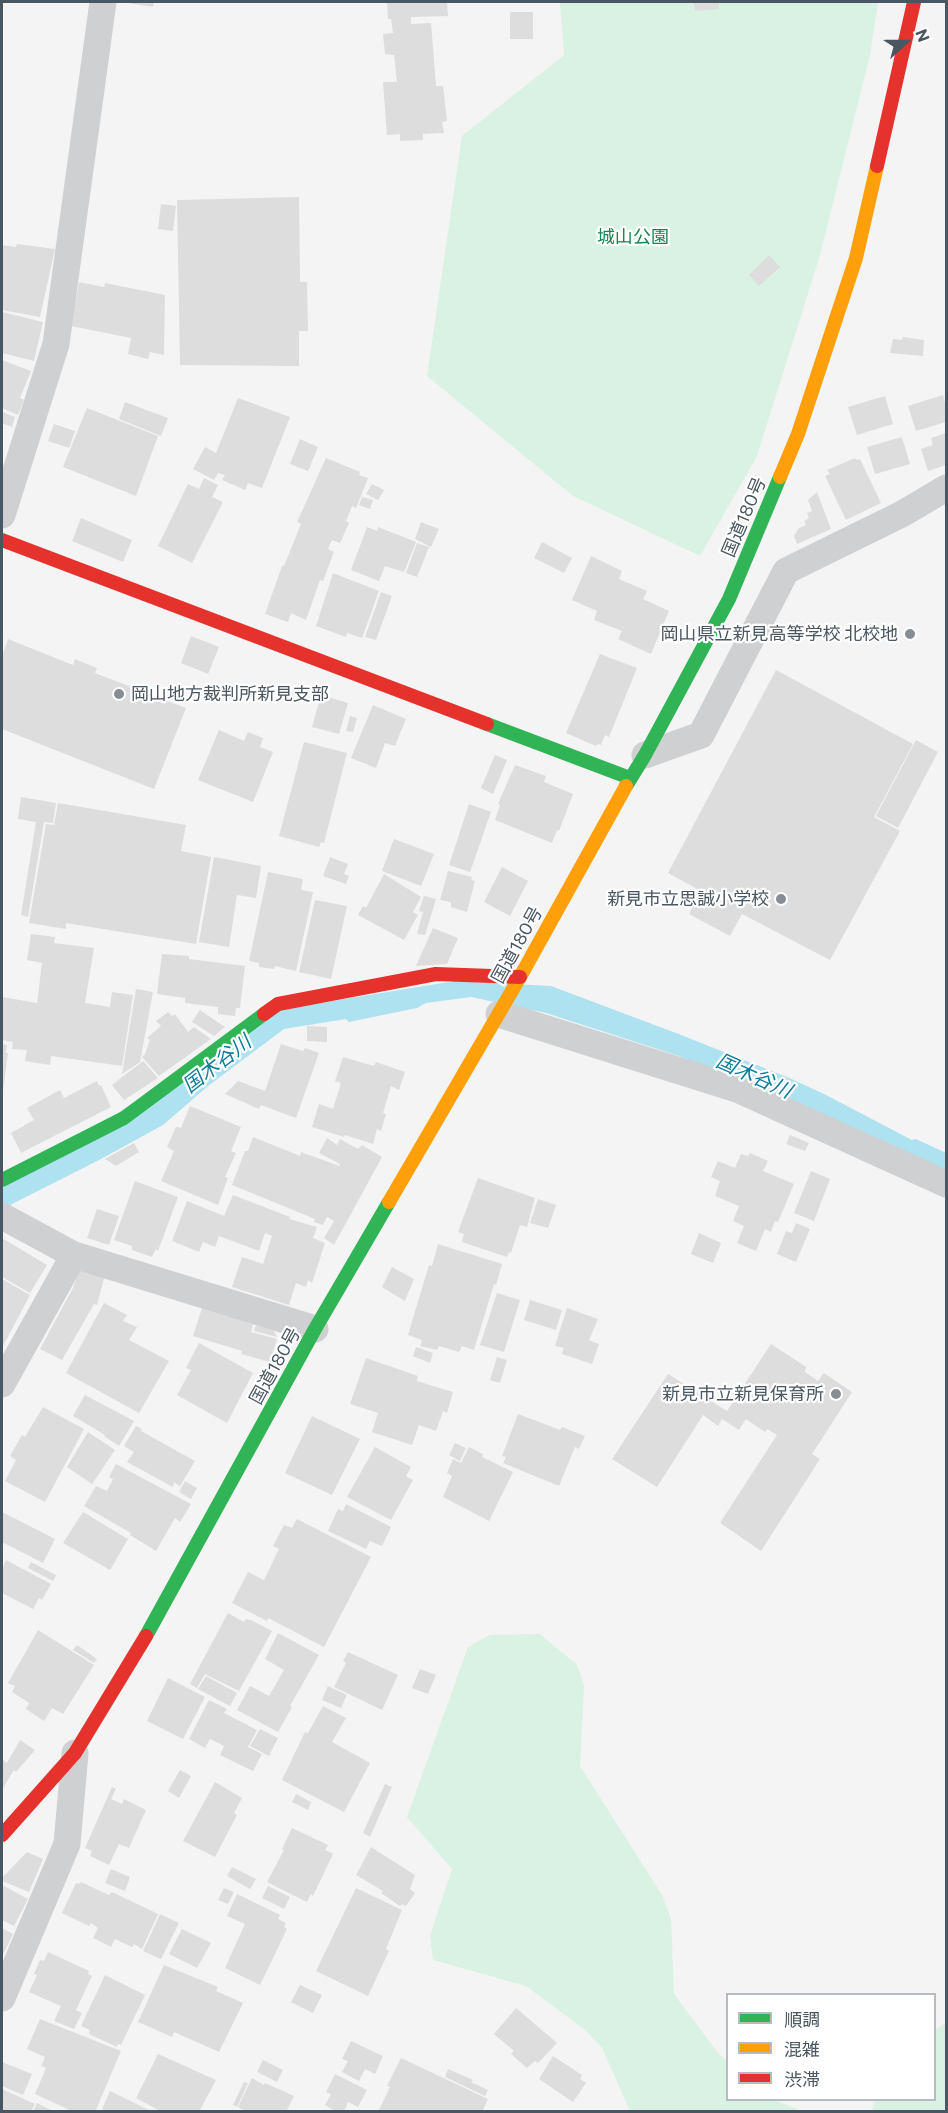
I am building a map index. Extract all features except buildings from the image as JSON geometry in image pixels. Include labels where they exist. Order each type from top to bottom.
[{"type":"main road","name":"国道180号","points":[[2,1835],[75,1753],[147,1635],[315,1329],[520,977],[645,755],[729,599],[798,434],[856,258],[914,2]]},
{"type":"main road","points":[[2,540],[630,778]]},
{"type":"main road","points":[[2,1179],[124,1118],[278,1004],[436,974],[520,977]]},
{"type":"street","points":[[2,515],[56,344],[103,2]]},
{"type":"street","points":[[645,755],[701,735],[786,571],[902,514],[946,489]]},
{"type":"street","points":[[499,1014],[737,1089],[946,1184]]},
{"type":"street","points":[[2,1216],[74,1255],[315,1329]]},
{"type":"street","points":[[2,1384],[74,1255]]},
{"type":"street","points":[[2,1998],[67,1844],[75,1753]]},
{"type":"green space","name":"城山公園","points":[[560,2],[878,2],[870,55],[820,255],[757,456],[700,556],[573,496],[427,376],[462,136],[564,55]]},
{"type":"green space","points":[[540,1634],[577,1665],[584,1686],[580,1766],[662,1895],[671,1919],[674,1994],[718,2053],[726,2060],[726,2101],[777,2101],[802,2111],[630,2111],[602,2048],[585,2030],[526,1986],[433,1960],[430,1936],[452,1869],[407,1817],[468,1647],[490,1635]]},
{"type":"green space","points":[[946,2023],[946,2111],[872,2111],[875,2101],[936,2101],[936,2029]]},
{"type":"water","name":"国木谷川","points":[[455,981],[551,986],[787,1077],[912,1140],[916,1139],[946,1153],[946,1177],[796,1106],[679,1056],[546,1013],[471,997],[426,1003],[417,1008],[349,1022],[346,1019],[284,1029],[208,1086],[163,1125],[12,1204],[2,1212],[2,1188],[277,1010]]},
{"type":"traffic: fast","points":[[626,786],[729,599],[780,477]]},
{"type":"traffic: fast","points":[[487,724],[630,778]]},
{"type":"traffic: fast","points":[[2,1180],[124,1118],[264,1014]]},
{"type":"traffic: fast","points":[[146,1636],[315,1329],[389,1202]]},
{"type":"traffic: slow","points":[[780,477],[798,434],[856,258],[877,166]]},
{"type":"traffic: slow","points":[[389,1202],[520,977],[626,786]]},
{"type":"traffic: jam","points":[[877,166],[914,2]]},
{"type":"traffic: jam","points":[[2,540],[487,724]]},
{"type":"traffic: jam","points":[[264,1014],[278,1004],[436,974],[520,977]]},
{"type":"traffic: jam","points":[[2,1835],[75,1753],[146,1636]]},
{"type":"place","name":"岡山県立新見高等学校 北校地","points":[[910,634]]},
{"type":"place","name":"岡山地方裁判所新見支部","points":[[119,694]]},
{"type":"place","name":"新見市立思誠小学校","points":[[781,899]]},
{"type":"place","name":"新見市立新見保育所","points":[[836,1394]]}]
